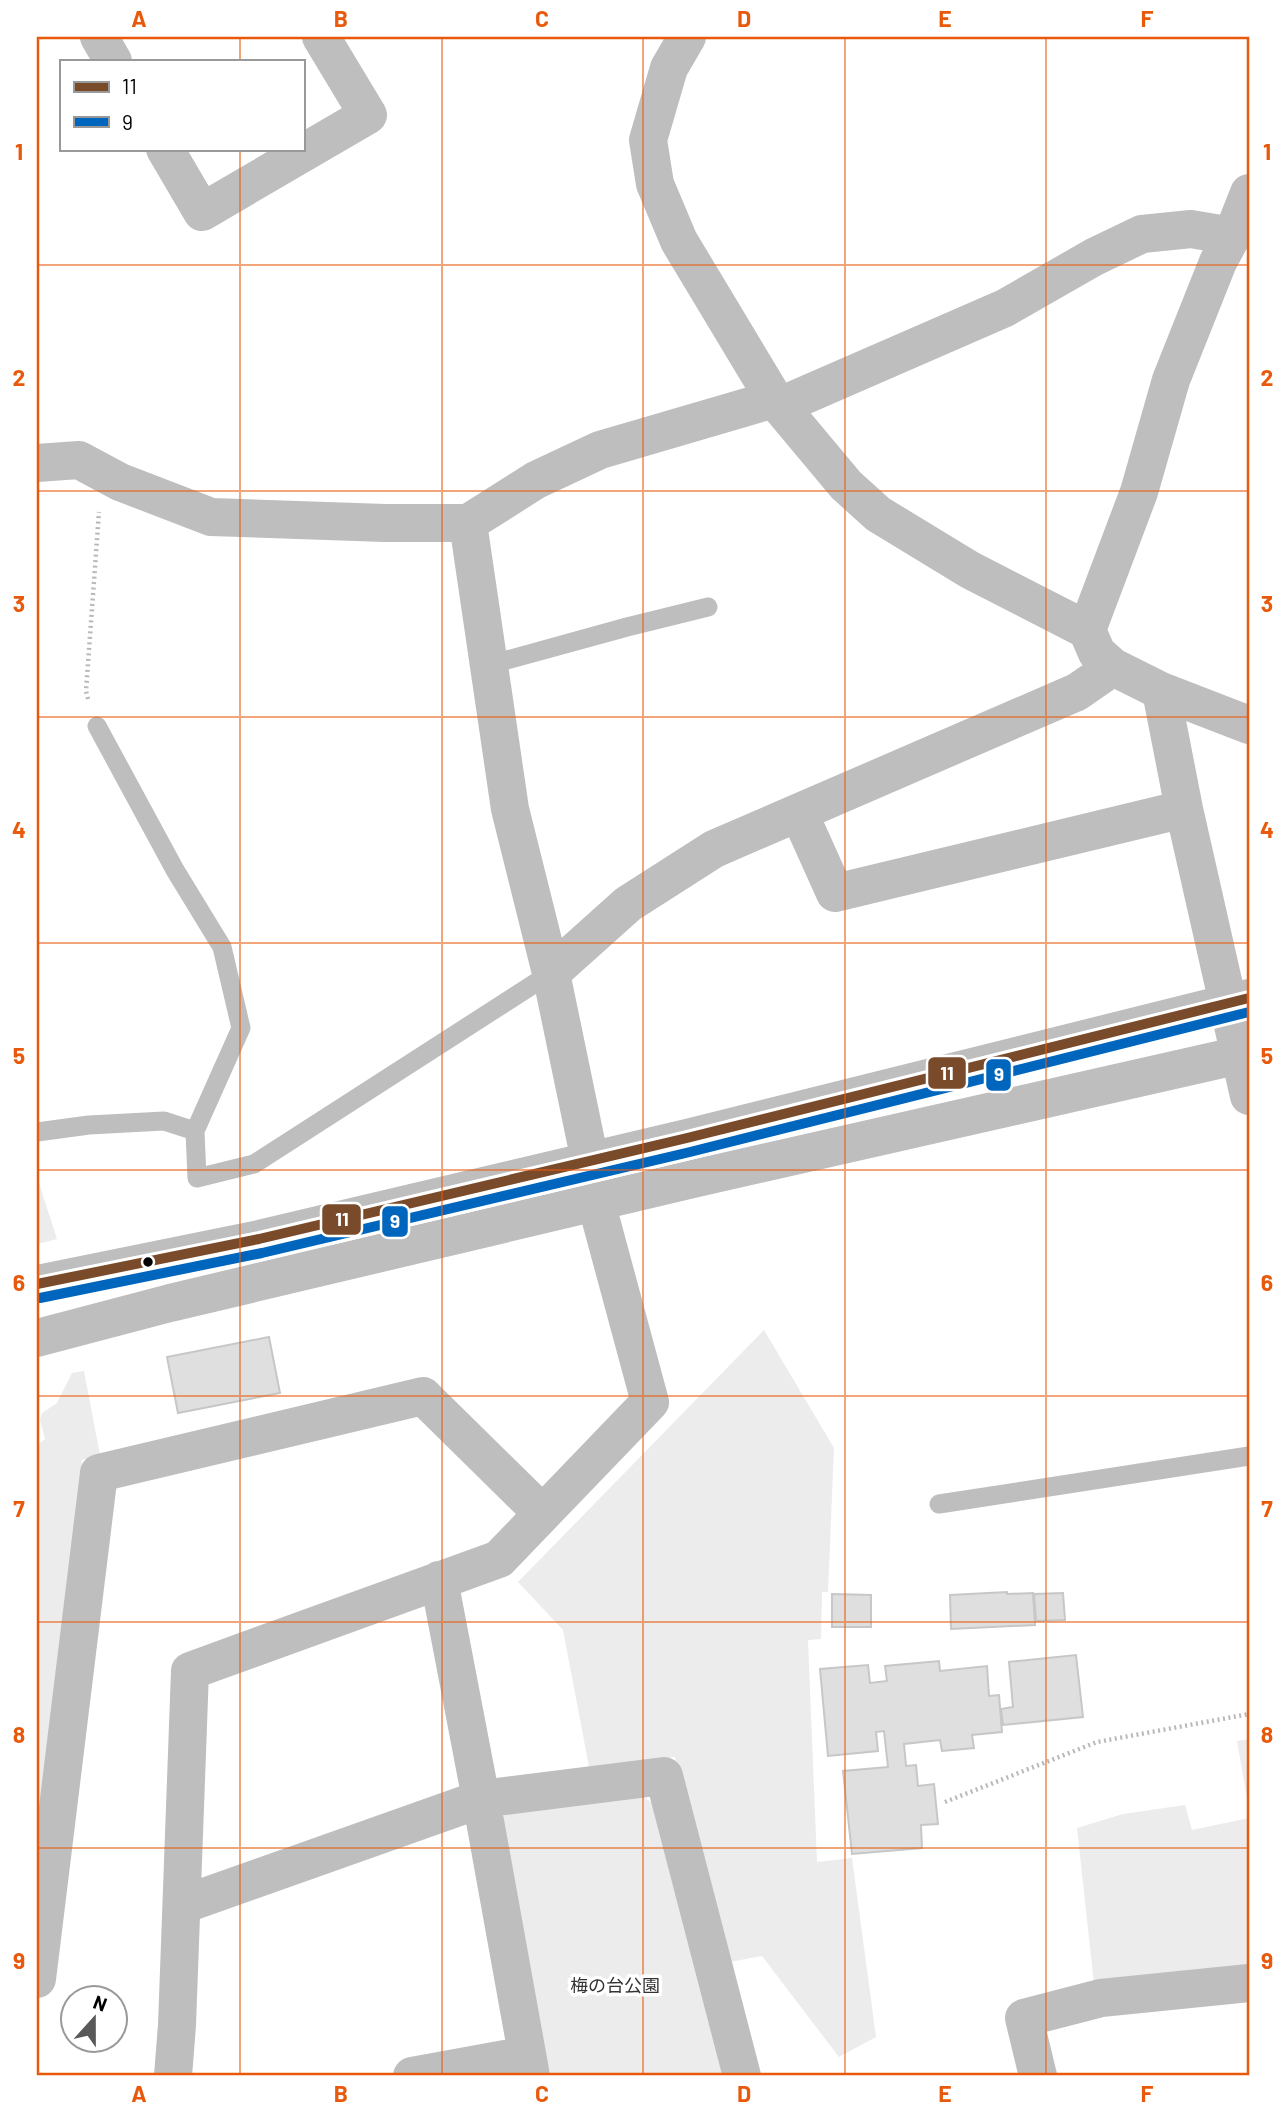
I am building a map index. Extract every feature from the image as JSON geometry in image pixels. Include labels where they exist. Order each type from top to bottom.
[{"type":"street","points":[[99,37],[112,60]]},
{"type":"street","points":[[165,150],[202,212],[368,116],[321,37]]},
{"type":"street","points":[[687,37],[669,68],[648,140],[655,184],[678,241],[777,402],[846,485],[878,514],[970,570],[1087,630],[1097,653],[1113,667],[1161,691],[1249,725]]},
{"type":"street","points":[[1087,630],[1139,492],[1171,380],[1233,254],[1249,193]]},
{"type":"street","points":[[37,463],[79,460],[120,482],[211,517],[468,523],[536,480],[600,450],[777,402],[1005,308],[1094,257],[1142,234],[1191,229],[1233,254]]},
{"type":"street","points":[[468,523],[510,809],[551,974],[590,1161]]},
{"type":"street","points":[[551,974],[628,904],[714,849],[1077,692],[1113,667]]},
{"type":"street","points":[[1161,691],[1184,809],[1238,1000],[1249,1096]]},
{"type":"street","points":[[799,813],[835,893],[1184,809]]},
{"type":"street","points":[[37,1284],[258,1240],[590,1161],[1238,1000]]},
{"type":"street","points":[[37,1338],[170,1303],[596,1202],[1245,1054]]},
{"type":"street","points":[[173,2076],[190,1671],[499,1559],[650,1402],[596,1202]]},
{"type":"street","points":[[37,1979],[99,1473],[423,1396],[541,1513]]},
{"type":"street","points":[[412,2076],[529,2066],[439,1580]]},
{"type":"street","points":[[182,1905],[481,1799],[664,1776],[741,2076]]},
{"type":"street","points":[[1038,2076],[1024,2018],[1101,1998],[1249,1983]]},
{"type":"lane","points":[[489,665],[627,626],[708,607]]},
{"type":"lane","points":[[97,726],[175,870],[222,947],[242,1028],[195,1131],[197,1178],[254,1164],[551,974]]},
{"type":"lane","points":[[37,1132],[89,1125],[164,1121],[195,1131]]},
{"type":"lane","points":[[939,1504],[1249,1456]]},
{"type":"path","points":[[97,726],[86,691],[102,472]]},
{"type":"path","points":[[945,1802],[1097,1742],[1249,1714]]},
{"type":"green space","points":[[37,1177],[57,1239],[37,1244]]},
{"type":"green space","points":[[764,1330],[834,1448],[828,1592],[822,1592],[821,1639],[808,1640],[817,1862],[852,1858],[876,2037],[839,2057],[762,1956],[730,1962],[675,1757],[589,1767],[563,1630],[518,1582]]},
{"type":"green space","points":[[84,1371],[100,1455],[82,1460],[37,1840],[37,1445],[45,1439],[40,1420],[42,1413],[57,1403],[72,1373]]},
{"type":"green space","points":[[1249,1739],[1249,1810],[1237,1741]]},
{"type":"green space","name":"梅の台公園","points":[[641,1795],[654,1804],[725,2076],[548,2076],[499,1823],[509,1810]]},
{"type":"green space","points":[[1185,1805],[1192,1830],[1249,1818],[1249,1966],[1094,1984],[1077,1828],[1123,1814]]},
{"type":"building","points":[[269,1337],[280,1393],[178,1413],[167,1357]]},
{"type":"building","points":[[1033,1593],[1035,1625],[951,1629],[950,1595]]},
{"type":"building","points":[[1063,1593],[1065,1620],[1036,1621],[1034,1594]]},
{"type":"building","points":[[832,1594],[871,1595],[871,1627],[832,1627]]},
{"type":"building","points":[[1076,1655],[1083,1717],[1003,1725],[1001,1709],[1013,1707],[1009,1662]]},
{"type":"building","points":[[939,1661],[940,1671],[987,1666],[989,1696],[999,1695],[1002,1732],[972,1735],[974,1748],[942,1751],[940,1740],[904,1744],[906,1766],[916,1765],[918,1786],[934,1784],[938,1824],[921,1825],[922,1848],[852,1854],[843,1771],[888,1767],[884,1731],[876,1732],[878,1751],[828,1756],[820,1669],[868,1665],[870,1683],[887,1681],[885,1666]]},
{"type":"transit line","name":"11","points":[[37,1284],[259,1239],[687,1138],[1249,998]]},
{"type":"transit line","name":"9","points":[[40,1298],[262,1253],[690,1152],[1249,1012]]}]
